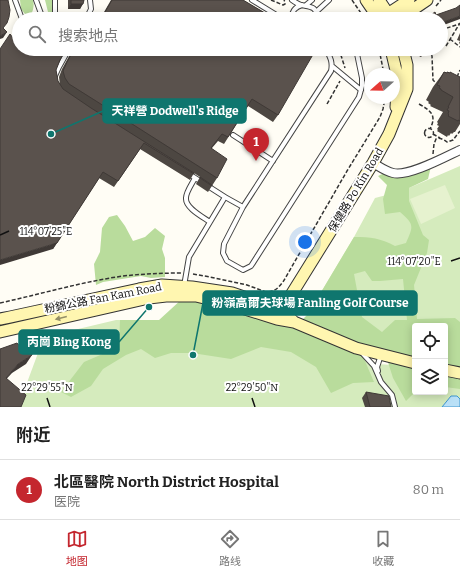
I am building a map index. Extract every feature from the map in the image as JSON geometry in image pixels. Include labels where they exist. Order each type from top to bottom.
[{"type":"main road","points":[[366,0],[379,12]]},
{"type":"main road","points":[[379,0],[383,12]]},
{"type":"main road","points":[[393,12],[409,0]]},
{"type":"main road","points":[[410,12],[427,0]]},
{"type":"main road","name":"保健路 Po Kin Road","points":[[393,56],[398,79],[394,122]]},
{"type":"main road","name":"保健路 Po Kin Road","points":[[279,315],[373,163],[389,134],[407,89],[407,65],[405,56]]},
{"type":"main road","name":"粉錦公路 Fan Kam Road","points":[[0,319],[162,285],[196,296],[279,315],[356,348],[412,362]]},
{"type":"main road","name":"粉錦公路 Fan Kam Road","points":[[0,332],[22,323],[166,296],[183,291]]},
{"type":"main road","points":[[448,371],[460,374]]},
{"type":"street","points":[[373,163],[386,171],[400,174],[426,165],[460,150]]},
{"type":"lane","points":[[15,0],[19,12]]},
{"type":"lane","points":[[36,0],[40,12]]},
{"type":"lane","points":[[55,0],[55,12]]},
{"type":"lane","points":[[90,0],[91,9],[90,12]]},
{"type":"lane","points":[[252,0],[272,12]]},
{"type":"lane","points":[[292,0],[314,8],[316,12],[329,0]]},
{"type":"lane","points":[[292,12],[298,6],[304,5],[312,0]]},
{"type":"lane","points":[[56,82],[54,77],[65,56]]},
{"type":"lane","points":[[330,56],[332,61],[331,71],[243,207],[224,244],[223,254],[227,261],[243,270],[251,266],[358,97],[361,90],[362,78],[357,56]]},
{"type":"lane","points":[[332,66],[361,90]]},
{"type":"lane","points":[[233,135],[273,161]]},
{"type":"lane","points":[[183,170],[243,207]]},
{"type":"lane","points":[[195,178],[185,200],[189,208],[210,222]]},
{"type":"lane","points":[[183,291],[189,257],[225,197]]},
{"type":"lane","points":[[0,322],[18,319],[22,323]]},
{"type":"lane","points":[[356,348],[374,366],[378,373]]},
{"type":"lane","points":[[381,355],[377,367],[378,373],[381,382],[392,395],[395,407]]},
{"type":"path","points":[[272,0],[283,5],[286,2],[284,0]]},
{"type":"path","points":[[352,0],[360,12]]},
{"type":"path","points":[[448,28],[460,24]]},
{"type":"path","points":[[448,43],[460,24]]},
{"type":"path","points":[[450,40],[460,47]]},
{"type":"path","points":[[380,56],[383,68]]},
{"type":"path","points":[[432,56],[434,82],[440,85]]},
{"type":"path","points":[[454,82],[460,70]]},
{"type":"path","points":[[419,104],[433,115],[434,123],[430,129],[425,131],[426,136],[429,138],[433,134]]},
{"type":"path","points":[[430,129],[433,131],[433,134],[447,142],[453,140],[460,131]]},
{"type":"path","points":[[433,155],[436,139],[442,139]]},
{"type":"green space","points":[[20,0],[33,0],[34,5],[32,12],[23,12],[21,9]]},
{"type":"green space","points":[[45,0],[52,0],[56,12],[48,12]]},
{"type":"green space","points":[[432,162],[428,179],[409,188],[409,201],[423,235],[429,240],[427,253],[414,285],[417,319],[455,318],[460,322],[460,389],[448,387],[448,323],[412,323],[412,395],[406,401],[393,378],[386,356],[359,347],[374,382],[353,383],[331,393],[316,367],[291,352],[261,347],[231,359],[192,353],[171,353],[155,358],[141,349],[126,355],[103,369],[91,386],[71,397],[61,392],[84,362],[119,347],[120,320],[159,320],[182,299],[229,306],[296,326],[308,314],[354,237],[375,238],[395,246],[406,243],[411,229],[408,220],[400,212],[385,214],[383,199],[387,185],[378,176],[389,171],[403,172]],"holes":[[[365,271],[372,281],[403,279],[407,320],[395,320],[382,332],[362,317],[354,274]]]},
{"type":"green space","points":[[460,166],[460,362],[448,333],[448,323],[412,323],[412,349],[308,314],[354,237],[375,198],[402,191]]},
{"type":"green space","points":[[445,185],[455,208],[421,224],[410,199]]},
{"type":"green space","points":[[117,215],[133,241],[145,237],[155,228],[165,236],[162,249],[165,258],[165,277],[151,278],[141,276],[103,282],[96,285],[94,264],[100,252],[102,228],[109,217]]},
{"type":"green space","points":[[116,320],[159,320],[355,358],[376,364],[393,365],[412,388],[412,395],[448,395],[448,379],[460,382],[460,407],[18,407],[38,353],[36,339]]},
{"type":"water","points":[[451,396],[457,396],[460,399],[460,407],[442,407]]},
{"type":"building","points":[[0,0],[8,0],[10,10],[7,23],[3,28],[7,32],[0,36]]},
{"type":"building","points":[[71,0],[84,0],[83,4],[71,4]]},
{"type":"building","points":[[112,0],[243,0],[263,12],[105,12]]},
{"type":"building","points":[[460,5],[460,16],[448,20],[448,12],[445,12]]},
{"type":"building","points":[[10,34],[12,37],[12,56],[62,56],[56,70],[58,81],[63,89],[194,174],[144,143],[118,181],[103,172],[57,243],[0,260],[0,49]]},
{"type":"building","points":[[70,56],[312,56],[278,115],[252,99],[228,137],[222,134],[211,148],[227,159],[217,178],[69,84],[63,71]]},
{"type":"building","points":[[444,72],[450,72],[460,77],[460,121],[448,116],[449,111],[447,110],[453,97],[441,90],[439,88],[440,86],[437,85]]},
{"type":"building","points":[[200,178],[212,185],[212,186]]},
{"type":"building","points":[[17,343],[22,349],[26,346],[27,348],[32,345],[32,355],[18,364],[6,378],[26,395],[21,407],[0,407],[0,349]]},
{"type":"building","points":[[366,392],[389,396],[391,407],[370,407]]},
{"type":"place","name":"天祥營 Dodwell's Ridge","points":[[51,134]]},
{"type":"place","name":"北區醫院 North District Hospital","points":[[256,161]]},
{"type":"place","name":"丙崗 Bing Kong","points":[[149,307]]},
{"type":"place","name":"粉嶺高爾夫球場 Fanling Golf Course","points":[[193,355]]}]
